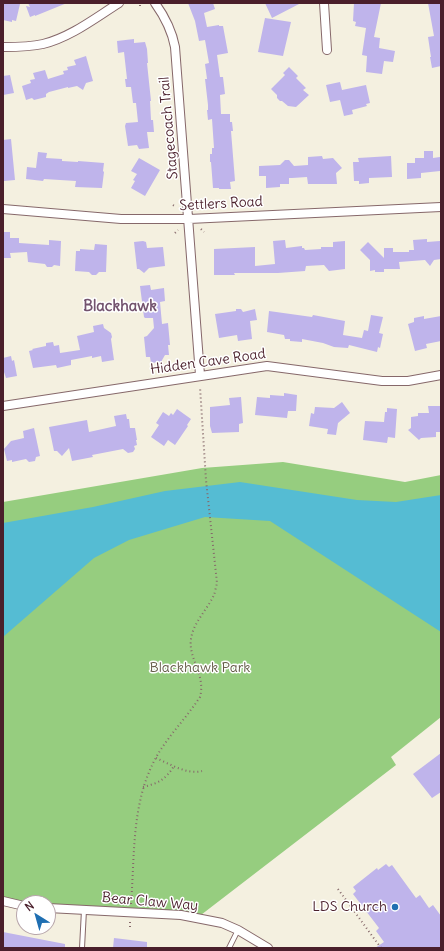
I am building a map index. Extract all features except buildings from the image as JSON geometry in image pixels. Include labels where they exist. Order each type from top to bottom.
[{"type":"street","points":[[3,47],[43,44],[65,36],[119,3]]},
{"type":"street","name":"Stagecoach Trail","points":[[155,3],[167,23],[175,47],[200,375]]},
{"type":"street","points":[[324,3],[326,50]]},
{"type":"street","name":"Settlers Road","points":[[3,210],[121,219],[189,219],[441,207]]},
{"type":"street","name":"Hidden Cave Road","points":[[3,406],[267,366],[382,381],[408,381],[441,375]]},
{"type":"street","points":[[3,901],[16,904]]},
{"type":"street","name":"Bear Claw Way","points":[[56,908],[180,915],[222,923],[238,930],[268,948]]},
{"type":"lane","points":[[82,948],[84,910]]},
{"type":"lane","points":[[228,948],[238,930]]},
{"type":"path","points":[[173,204],[176,207]]},
{"type":"path","points":[[199,207],[202,204]]},
{"type":"path","points":[[175,233],[178,230]]},
{"type":"path","points":[[130,927],[137,810],[143,787],[156,758],[164,744],[195,705],[202,691],[201,678],[190,644],[194,628],[214,595],[217,583],[206,480],[200,387]]},
{"type":"path","points":[[156,758],[193,773],[202,771]]},
{"type":"path","points":[[143,787],[156,784],[163,780],[174,766]]},
{"type":"path","points":[[338,889],[381,948]]},
{"type":"green space","name":"Blackhawk Park","points":[[283,462],[405,482],[441,475],[441,717],[391,757],[396,765],[197,918],[56,909],[56,895],[16,895],[16,902],[3,901],[3,502],[202,468]]},
{"type":"water","points":[[240,482],[357,500],[396,502],[441,495],[441,632],[270,521],[205,517],[129,540],[94,558],[3,637],[3,523],[93,507],[165,491]]},
{"type":"place","name":"LDS Church","points":[[395,907]]},
{"type":"district","name":"Blackhawk","points":[[120,307]]}]
